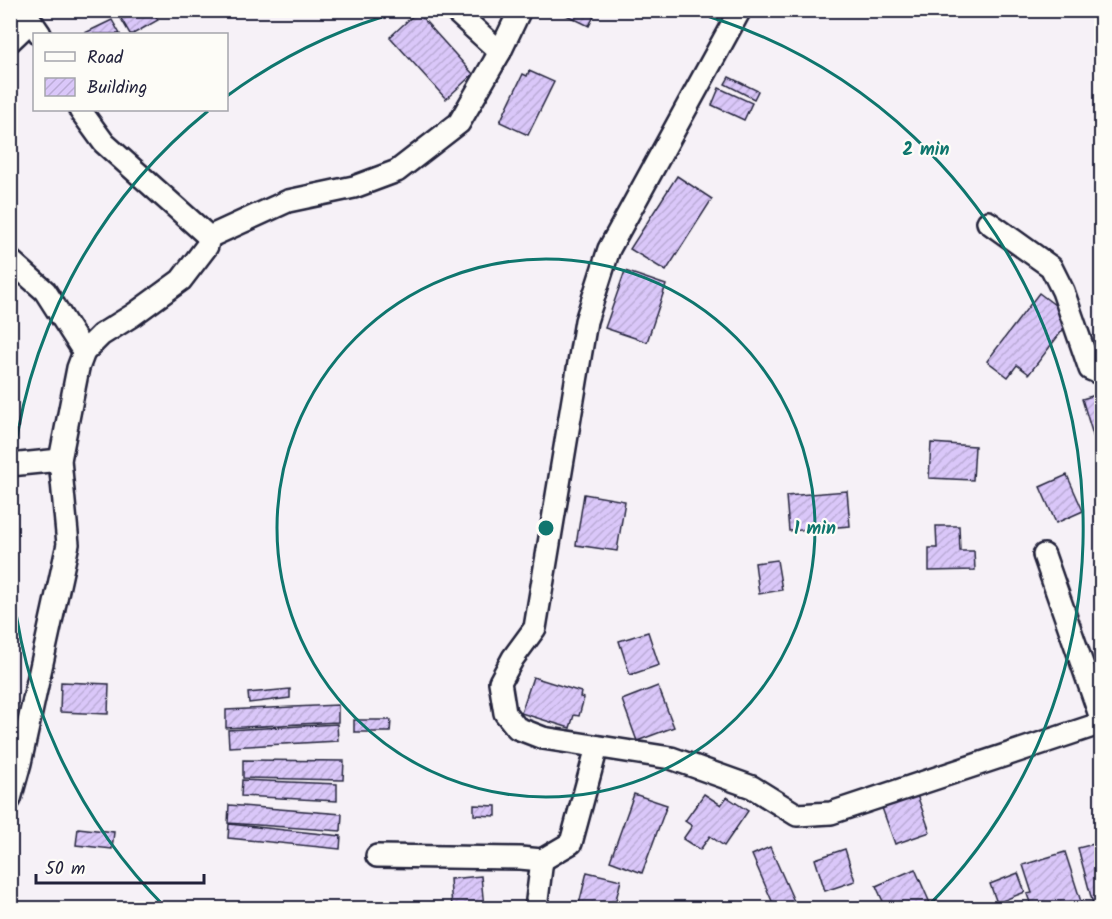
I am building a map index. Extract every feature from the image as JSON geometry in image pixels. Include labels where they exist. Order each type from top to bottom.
[{"type":"street","points":[[454,10],[500,52]]},
{"type":"street","points":[[209,237],[288,201],[354,187],[397,171],[459,123],[500,52],[520,10]]},
{"type":"street","points":[[740,10],[609,249],[586,321],[535,628],[513,658],[500,681],[506,713],[517,728],[543,738],[671,758],[752,788],[797,815],[831,813],[1101,722],[1044,555]]},
{"type":"street","points":[[10,41],[30,22]]},
{"type":"street","points":[[81,111],[104,143],[209,237]]},
{"type":"street","points":[[988,222],[1051,267],[1063,291],[1090,369],[1101,374]]},
{"type":"street","points":[[10,799],[68,544],[60,460],[78,368],[84,352],[101,335],[134,315],[181,280],[207,246],[209,237]]},
{"type":"street","points":[[10,260],[45,291],[84,352]]},
{"type":"street","points":[[10,465],[60,460]]},
{"type":"street","points":[[377,856],[542,860],[571,843],[597,747]]},
{"type":"street","points":[[536,909],[542,860]]},
{"type":"building","points":[[116,10],[164,10],[155,15],[158,20],[135,33],[129,33]]},
{"type":"building","points":[[556,10],[597,10],[589,26]]},
{"type":"building","points":[[417,12],[473,74],[446,99],[390,37]]},
{"type":"building","points":[[112,20],[119,33],[85,33]]},
{"type":"building","points":[[529,71],[554,82],[528,135],[500,122],[523,74],[527,76]]},
{"type":"building","points":[[729,77],[758,91],[754,99],[725,84]]},
{"type":"building","points":[[719,88],[752,103],[744,120],[712,105]]},
{"type":"building","points":[[677,176],[712,199],[666,271],[630,249]]},
{"type":"building","points":[[625,271],[666,285],[647,342],[605,328]]},
{"type":"building","points":[[1039,293],[1072,318],[1029,374],[1017,365],[1008,377],[987,361]]},
{"type":"building","points":[[1102,393],[1102,443],[1096,445],[1082,399]]},
{"type":"building","points":[[931,443],[975,446],[973,480],[929,478]]},
{"type":"building","points":[[1067,475],[1083,511],[1056,523],[1040,487]]},
{"type":"building","points":[[847,491],[850,526],[789,531],[786,496]]},
{"type":"building","points":[[584,494],[625,501],[617,551],[576,545]]},
{"type":"building","points":[[936,526],[959,526],[960,551],[974,551],[975,570],[929,571],[929,548],[937,548]]},
{"type":"building","points":[[777,560],[782,590],[759,594],[755,563]]},
{"type":"building","points":[[648,632],[659,665],[630,675],[619,641]]},
{"type":"building","points":[[533,677],[581,692],[580,697],[584,698],[579,716],[574,715],[570,728],[521,713]]},
{"type":"building","points":[[61,682],[109,684],[108,714],[60,712]]},
{"type":"building","points":[[658,686],[674,727],[637,741],[622,700]]},
{"type":"building","points":[[290,689],[290,698],[249,703],[248,693]]},
{"type":"building","points":[[338,705],[338,722],[226,728],[226,710]]},
{"type":"building","points":[[354,720],[391,720],[390,732],[354,732]]},
{"type":"building","points":[[337,724],[338,741],[229,747],[228,730]]},
{"type":"building","points":[[243,760],[344,761],[343,780],[243,778]]},
{"type":"building","points":[[242,780],[337,784],[337,801],[241,796]]},
{"type":"building","points":[[916,792],[930,832],[895,844],[881,805]]},
{"type":"building","points":[[634,794],[667,805],[642,873],[610,861]]},
{"type":"building","points":[[704,794],[721,805],[727,797],[748,811],[724,846],[710,836],[700,850],[683,839],[692,826],[685,821]]},
{"type":"building","points":[[229,805],[342,814],[341,831],[228,823]]},
{"type":"building","points":[[474,805],[496,806],[496,816],[474,815]]},
{"type":"building","points":[[229,824],[341,836],[340,849],[228,838]]},
{"type":"building","points":[[78,828],[114,832],[112,849],[76,845]]},
{"type":"building","points":[[1102,842],[1102,908],[1094,908],[1078,848]]},
{"type":"building","points":[[770,847],[797,908],[775,908],[752,855]]},
{"type":"building","points":[[845,849],[855,881],[825,891],[815,859]]},
{"type":"building","points":[[1065,852],[1083,908],[1032,908],[1027,894],[1032,893],[1023,865]]},
{"type":"building","points":[[915,869],[930,903],[919,908],[886,908],[876,886]]},
{"type":"building","points":[[587,872],[621,880],[614,908],[578,908]]},
{"type":"building","points":[[1018,873],[1025,892],[997,903],[990,884]]},
{"type":"building","points":[[481,876],[484,908],[452,908],[450,879]]}]
